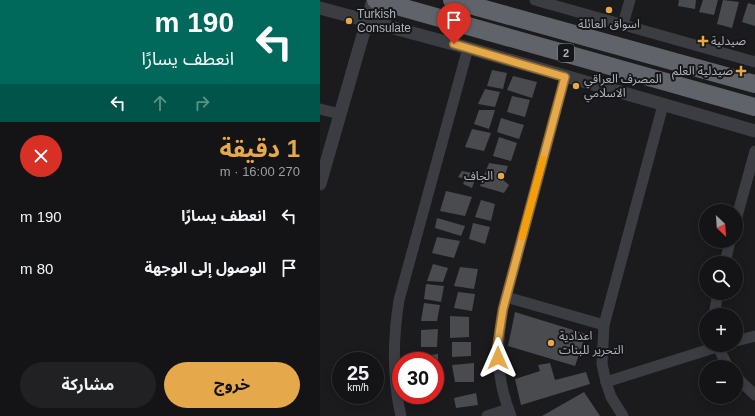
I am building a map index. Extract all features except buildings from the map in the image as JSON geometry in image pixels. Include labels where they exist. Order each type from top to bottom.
[{"type":"highway","name":"2","points":[[376,0],[755,107]]},
{"type":"highway","name":"2","points":[[452,0],[755,84]]},
{"type":"street","points":[[320,184],[373,0]]},
{"type":"street","points":[[535,0],[755,62]]},
{"type":"street","points":[[623,24],[630,0]]},
{"type":"street","points":[[320,8],[468,48],[755,131]]},
{"type":"street","points":[[401,416],[395,374],[394,339],[399,300],[468,48]]},
{"type":"street","points":[[487,416],[509,413],[499,369],[497,347],[499,329],[506,297],[565,77]]},
{"type":"street","points":[[623,416],[611,397],[602,364],[604,325],[663,105]]},
{"type":"street","points":[[320,109],[340,114]]},
{"type":"street","points":[[740,204],[755,151]]},
{"type":"street","points":[[506,297],[604,325]]},
{"type":"street","points":[[743,339],[755,336]]},
{"type":"street","points":[[606,382],[700,352]]},
{"type":"street","points":[[743,383],[755,394]]},
{"type":"slow traffic","points":[[522,237],[543,159]]},
{"type":"place","name":"اسواق العائلة","points":[[609,10]]},
{"type":"place","name":"Turkish Consulate","points":[[349,21]]},
{"type":"place","name":"صيدلية","points":[[703,41]]},
{"type":"place","name":"صيدلية العلم","points":[[741,71]]},
{"type":"place","name":"المصرف العراقي الاسلامي","points":[[576,86]]},
{"type":"place","name":"الجاف","points":[[501,176]]},
{"type":"place","name":"اعدادية التحرير للبنات","points":[[551,343]]},
{"type":"route","points":[[454,44],[565,77],[503,309],[497,347],[498,358]]}]
